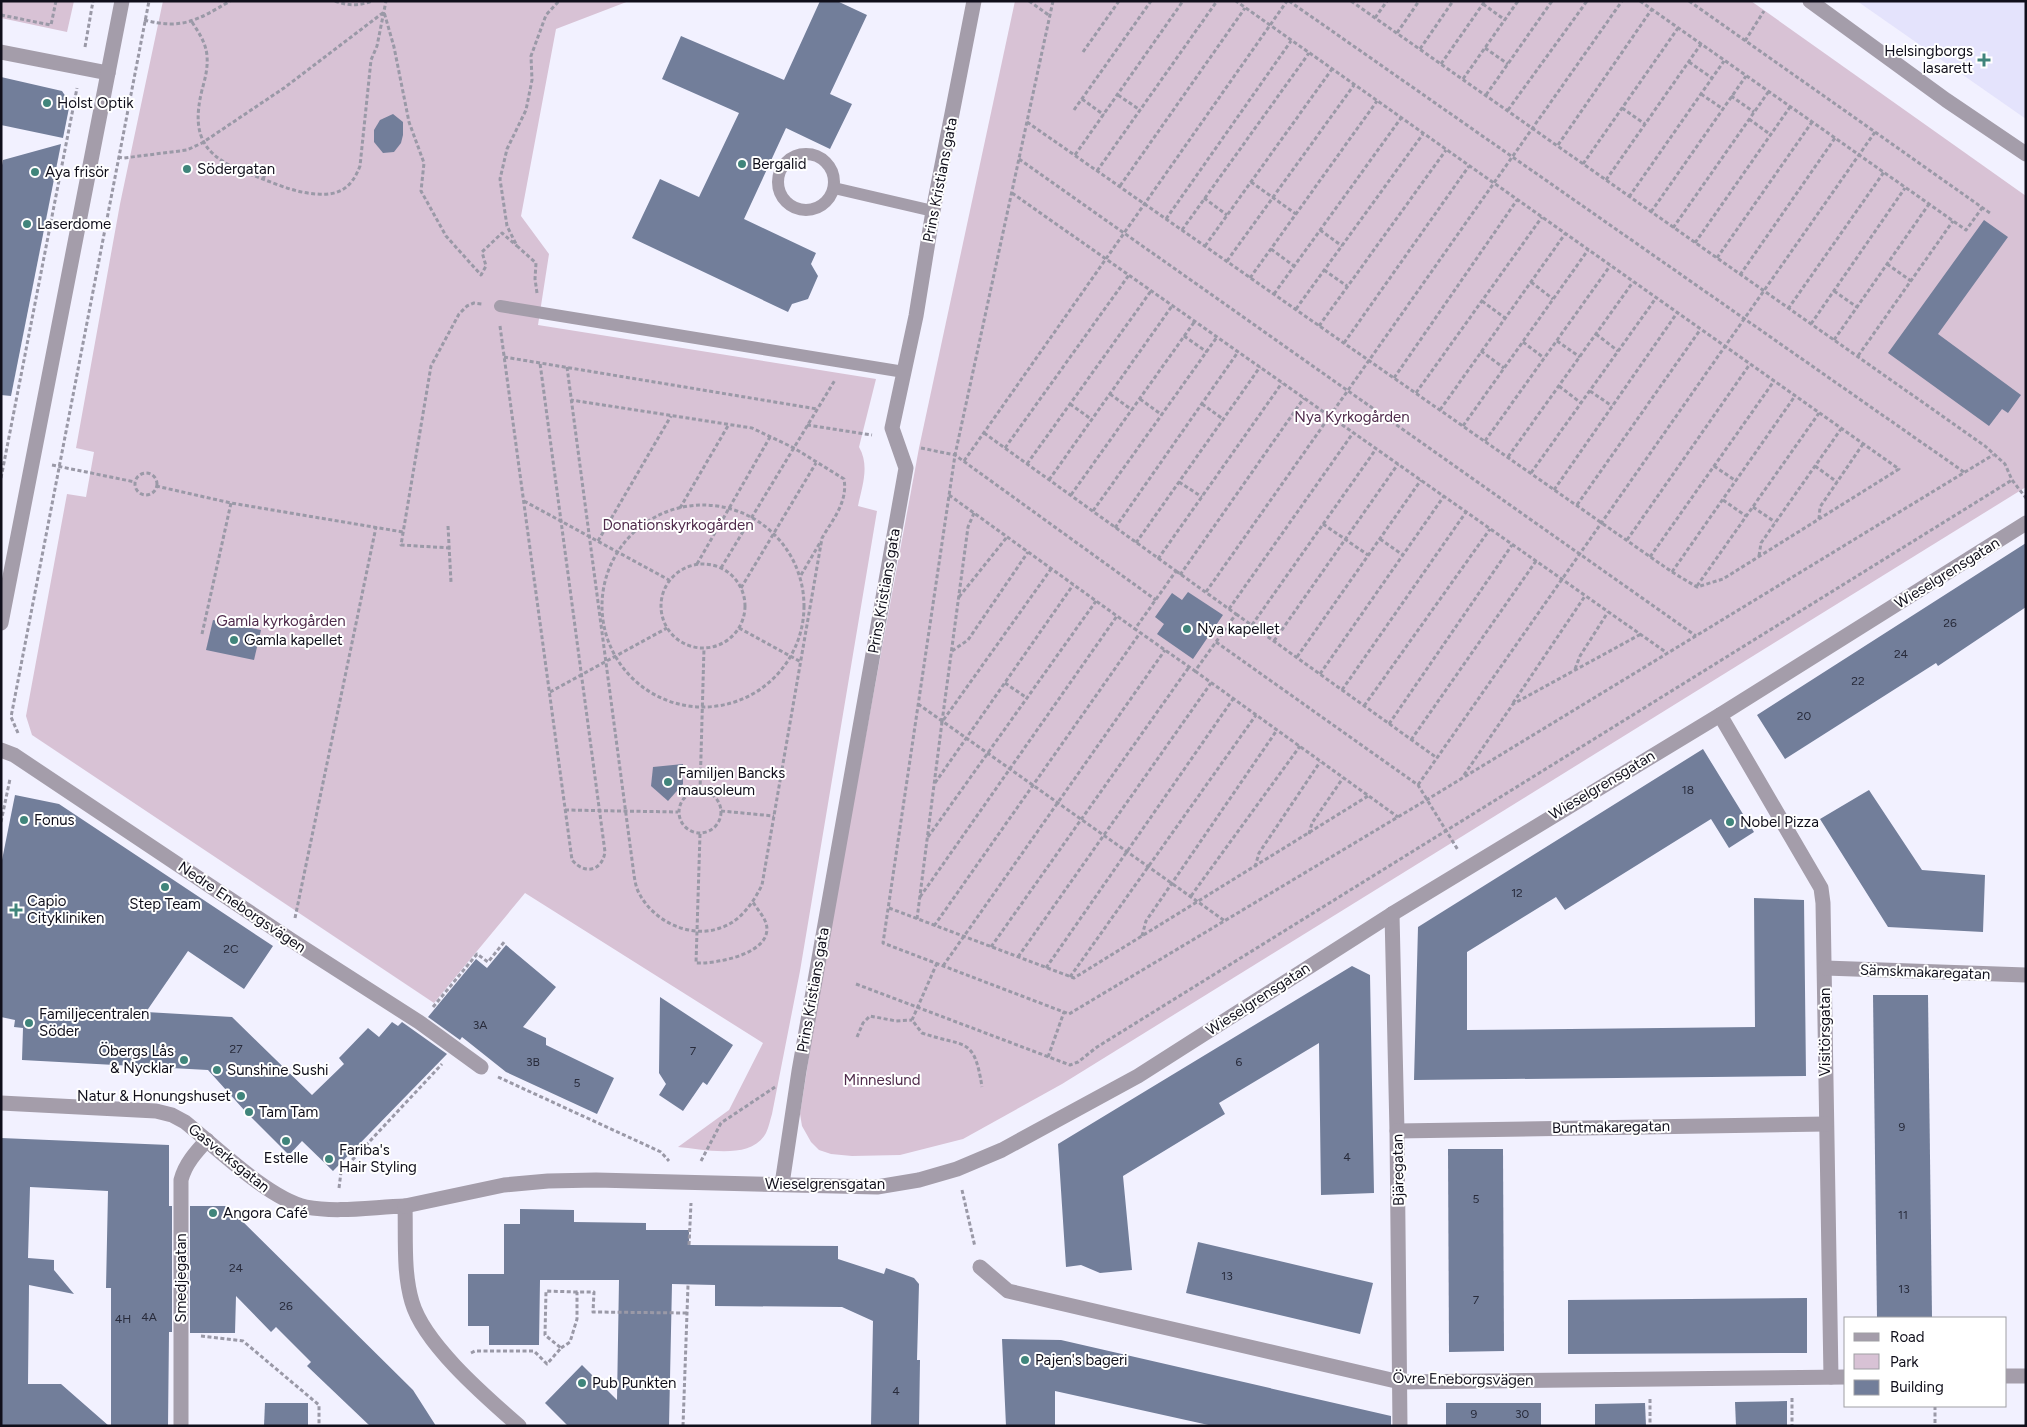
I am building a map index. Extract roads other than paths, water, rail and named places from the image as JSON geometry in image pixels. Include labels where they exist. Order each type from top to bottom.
[{"type":"street","name":"Prins Kristians gata","points":[[782,1184],[799,1071],[906,468],[892,428],[974,1]]},
{"type":"street","points":[[1810,1],[1946,100],[2026,154]]},
{"type":"street","points":[[1,623],[6,568],[32,461],[121,8]]},
{"type":"street","points":[[1,52],[108,73]]},
{"type":"street","name":"Wieselgrensgatan","points":[[405,1206],[504,1185],[548,1180],[876,1187],[919,1180],[957,1169],[1034,1134],[1138,1076],[1392,914],[1720,715],[2026,523]]},
{"type":"street","name":"Visitörsgatan","points":[[1720,715],[1818,878],[1823,903],[1826,1124],[1839,1377]]},
{"type":"street","name":"Nedre Eneborgsvägen","points":[[8,753],[419,1022],[481,1067]]},
{"type":"street","name":"Bjäregatan","points":[[1392,914],[1397,1130],[1400,1426]]},
{"type":"street","name":"Sämskmakaregatan","points":[[1824,968],[2026,975]]},
{"type":"street","name":"Gasverksgatan","points":[[1,1103],[156,1111],[172,1115],[185,1122],[275,1195],[307,1207],[405,1206]]},
{"type":"street","name":"Buntmakaregatan","points":[[1397,1130],[1826,1124]]},
{"type":"street","name":"Smedjegatan","points":[[180,1426],[181,1180],[183,1171],[190,1160],[207,1140]]},
{"type":"street","points":[[405,1206],[409,1287],[412,1303],[421,1322],[453,1362],[519,1426]]},
{"type":"street","name":"Övre Eneborgsvägen","points":[[980,1267],[1008,1291],[1400,1382],[1839,1377]]},
{"type":"street","points":[[2007,1376],[2026,1376]]},
{"type":"lane","points":[[810,154],[824,160],[830,166],[835,180],[834,188],[827,202],[821,206],[814,210],[799,210],[781,195],[778,188],[780,173],[788,160],[795,156],[810,154]]},
{"type":"lane","points":[[834,188],[933,211]]},
{"type":"lane","points":[[500,306],[904,372]]},
{"type":"place","name":"Helsingborgs lasarett","points":[[1984,60]]},
{"type":"place","name":"Holst Optik","points":[[47,103]]},
{"type":"place","name":"Bergalid","points":[[742,164]]},
{"type":"place","name":"Södergatan","points":[[187,169]]},
{"type":"place","name":"Aya frisör","points":[[35,172]]},
{"type":"place","name":"Laserdome","points":[[27,224]]},
{"type":"place","name":"Nya kapellet","points":[[1187,629]]},
{"type":"place","name":"Gamla kapellet","points":[[234,640]]},
{"type":"place","name":"Familjen Bancks mausoleum","points":[[668,782]]},
{"type":"place","name":"Fonus","points":[[24,820]]},
{"type":"place","name":"Nobel Pizza","points":[[1730,822]]},
{"type":"place","name":"Step Team","points":[[165,887]]},
{"type":"place","name":"Capio Citykliniken","points":[[16,910]]},
{"type":"place","name":"Familjecentralen Söder","points":[[29,1023]]},
{"type":"place","name":"Öbergs Lås & Nycklar","points":[[184,1060]]},
{"type":"place","name":"Sunshine Sushi","points":[[217,1070]]},
{"type":"place","name":"Natur & Honungshuset","points":[[241,1096]]},
{"type":"place","name":"Tam Tam","points":[[249,1112]]},
{"type":"place","name":"Estelle","points":[[286,1141]]},
{"type":"place","name":"Fariba's Hair Styling","points":[[329,1159]]},
{"type":"place","name":"Angora Café","points":[[213,1213]]},
{"type":"place","name":"Pajen's bageri","points":[[1025,1360]]},
{"type":"place","name":"Pub Punkten","points":[[582,1383]]},
{"type":"park label","name":"Nya Kyrkogården","points":[[1352,417]]},
{"type":"park label","name":"Donationskyrkogården","points":[[678,525]]},
{"type":"park label","name":"Gamla kyrkogården","points":[[281,621]]},
{"type":"park label","name":"Minneslund","points":[[882,1080]]}]
